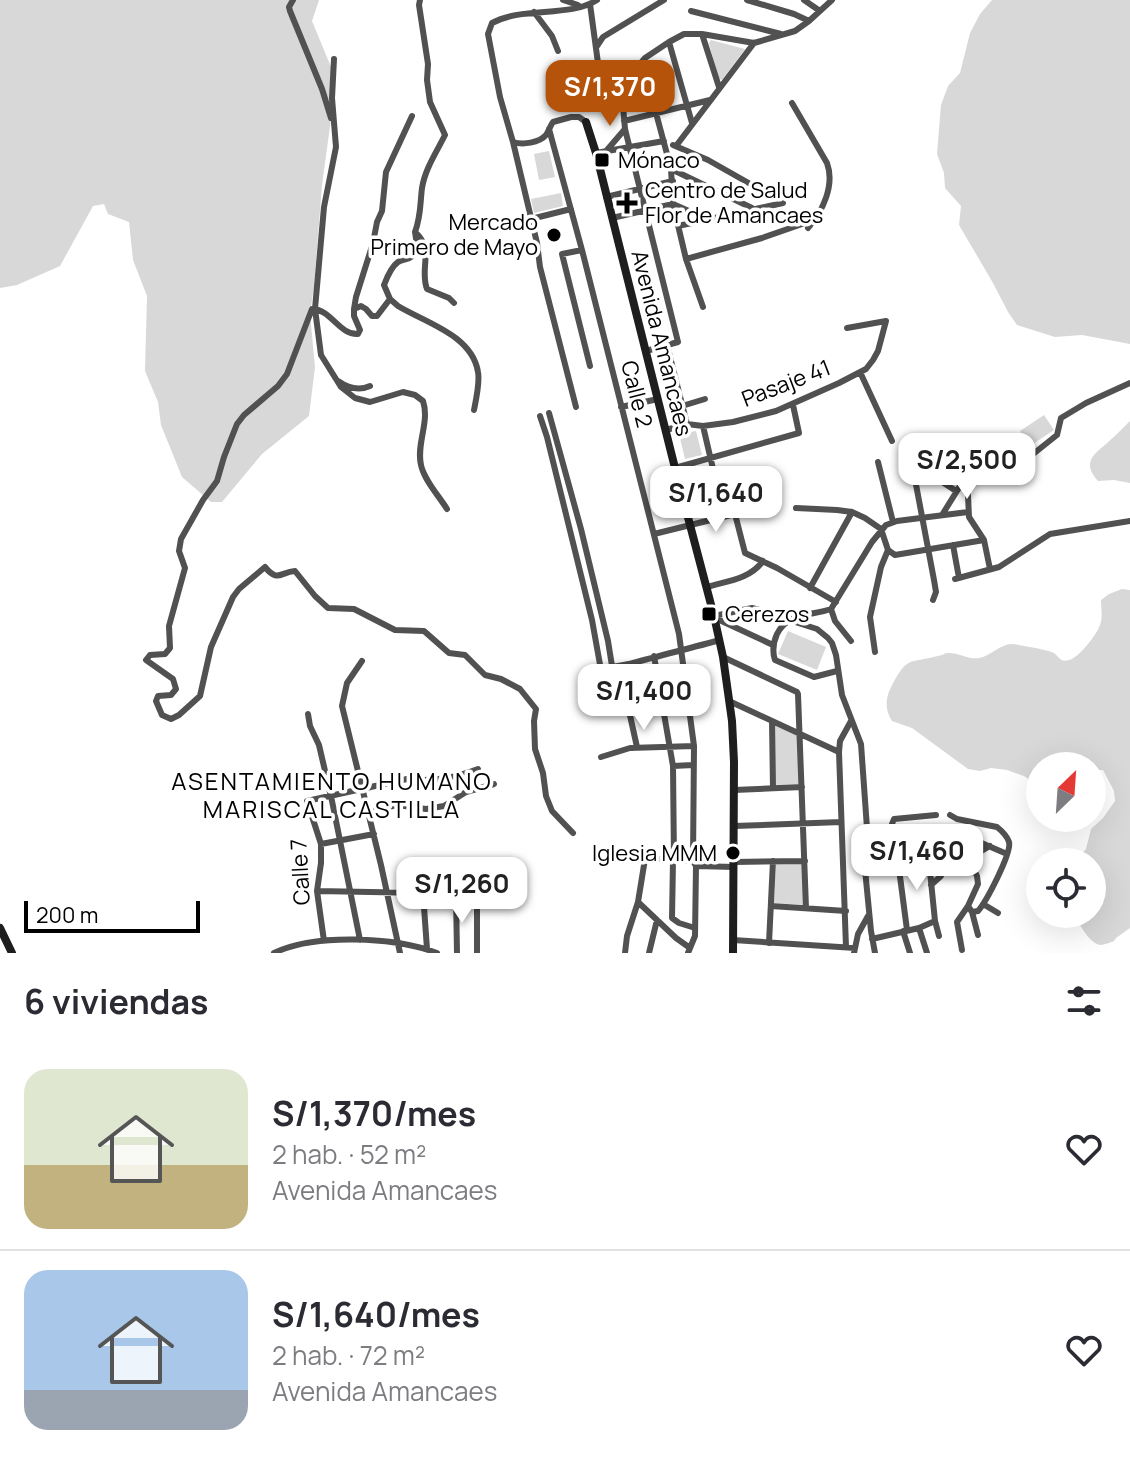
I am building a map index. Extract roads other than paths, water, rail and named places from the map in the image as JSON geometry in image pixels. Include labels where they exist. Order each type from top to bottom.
[{"type":"street","points":[[293,0],[290,11],[335,129]]},
{"type":"street","points":[[420,0],[430,102],[445,135],[427,170],[422,189],[414,255],[395,265],[384,285],[390,299],[398,306],[461,342],[470,353],[478,373],[474,410]]},
{"type":"street","points":[[563,0],[581,6]]},
{"type":"street","points":[[597,46],[603,37],[664,0]]},
{"type":"street","points":[[747,0],[809,21]]},
{"type":"street","points":[[804,0],[820,11]]},
{"type":"street","points":[[646,351],[678,342],[625,125],[623,106],[632,74],[645,58],[684,34],[754,43],[795,31],[832,0]]},
{"type":"street","points":[[576,407],[500,97],[488,29],[497,20],[593,2],[604,102],[623,106]]},
{"type":"street","points":[[691,11],[781,34]]},
{"type":"street","points":[[534,12],[552,36],[558,51]]},
{"type":"street","points":[[702,34],[719,88]]},
{"type":"street","points":[[669,42],[692,123]]},
{"type":"street","points":[[676,146],[754,43]]},
{"type":"street","points":[[645,58],[671,169],[678,226],[703,307]]},
{"type":"street","points":[[334,59],[332,88],[336,147],[324,207],[315,309],[321,355],[332,377],[347,393],[362,401],[376,401],[403,392],[423,401],[421,466],[447,509]]},
{"type":"street","points":[[607,150],[625,125],[656,113],[710,100]]},
{"type":"street","points":[[686,259],[807,225],[818,217],[830,171],[792,103]]},
{"type":"street","points":[[412,116],[386,172],[382,211],[354,309],[360,330],[358,334],[348,334],[322,311],[312,309],[283,380],[237,424],[217,481],[181,539],[179,551],[185,568],[169,626],[170,648],[165,654],[150,655],[146,660],[173,679],[176,689],[171,695],[157,697],[156,701],[161,713],[167,718],[175,718],[200,696],[211,647],[239,589],[265,567],[278,576],[295,571],[328,608],[354,609],[391,629],[424,631],[449,653],[468,657],[485,675],[501,679],[523,692],[536,709],[535,749],[546,796],[552,811],[573,833]]},
{"type":"street","points":[[513,142],[524,144],[538,140],[553,122],[571,117],[582,118],[586,122]]},
{"type":"street","name":"Avenida Amancaes","points":[[586,122],[720,640],[733,736],[733,953]]},
{"type":"street","name":"Calle 2","points":[[549,129],[679,634],[694,746],[695,932],[691,951]]},
{"type":"street","points":[[596,153],[664,143],[735,174],[761,190]]},
{"type":"street","points":[[671,169],[752,208]]},
{"type":"street","points":[[606,197],[673,181]]},
{"type":"street","points":[[678,226],[783,203]]},
{"type":"street","points":[[612,218],[673,204],[707,219]]},
{"type":"street","points":[[531,219],[571,209]]},
{"type":"street","points":[[415,232],[423,243],[427,260],[423,278],[427,289],[454,303]]},
{"type":"street","points":[[582,250],[562,254],[590,366]]},
{"type":"street","points":[[354,309],[361,306],[375,317],[390,299]]},
{"type":"street","name":"Pasaje 41","points":[[666,430],[687,424],[703,426],[733,422],[793,405],[866,369],[878,351],[886,321],[847,328]]},
{"type":"street","points":[[667,345],[687,424]]},
{"type":"street","points":[[860,372],[892,441]]},
{"type":"street","points":[[332,377],[356,389],[370,386]]},
{"type":"street","points":[[942,515],[973,468],[1008,470],[1018,466],[1057,435],[1061,418],[1130,383]]},
{"type":"street","points":[[621,407],[658,399]]},
{"type":"street","points":[[682,406],[705,399]]},
{"type":"street","points":[[675,468],[799,433],[793,405]]},
{"type":"street","points":[[549,413],[637,747]]},
{"type":"street","points":[[540,416],[592,620],[601,670],[720,640]]},
{"type":"street","points":[[703,426],[724,516]]},
{"type":"street","points":[[878,462],[893,522]]},
{"type":"street","points":[[933,600],[936,592],[914,474],[927,472],[956,491]]},
{"type":"street","points":[[967,473],[968,512],[984,540],[990,569]]},
{"type":"street","points":[[796,508],[852,512],[865,518],[881,529],[888,550],[895,555],[984,540]]},
{"type":"street","points":[[810,588],[852,512]]},
{"type":"street","points":[[837,671],[811,676],[775,660],[773,645],[782,627],[789,620],[802,615],[831,609],[881,529],[893,522],[968,512]]},
{"type":"street","points":[[654,534],[735,514],[745,553],[836,602]]},
{"type":"street","points":[[953,545],[957,579],[999,567],[1050,534],[1130,521]]},
{"type":"street","points":[[875,652],[870,617],[888,550]]},
{"type":"street","points":[[707,587],[749,575],[763,561]]},
{"type":"street","points":[[715,617],[752,608],[764,611]]},
{"type":"street","points":[[831,609],[835,621],[851,641]]},
{"type":"street","points":[[715,617],[773,645]]},
{"type":"street","points":[[789,620],[817,629],[834,648],[842,695],[861,744],[867,828],[863,849],[875,953]]},
{"type":"street","points":[[654,656],[673,766],[672,918],[695,932]]},
{"type":"street","points":[[723,657],[797,692],[806,908]]},
{"type":"street","points":[[362,661],[347,683],[342,706],[388,891],[400,953]]},
{"type":"street","points":[[729,701],[839,752]]},
{"type":"street","points":[[308,714],[331,796],[360,940]]},
{"type":"street","points":[[772,721],[773,788]]},
{"type":"street","points":[[846,947],[839,752],[840,741],[851,721]]},
{"type":"street","points":[[601,757],[637,747],[694,746]]},
{"type":"street","points":[[673,766],[693,765]]},
{"type":"street","points":[[331,796],[407,779],[442,779],[478,769]]},
{"type":"street","points":[[368,812],[397,805],[426,809],[444,806],[466,792],[494,784]]},
{"type":"street","points":[[734,790],[802,787]]},
{"type":"street","name":"Calle 7","points":[[324,941],[317,891],[321,844],[307,801],[331,796]]},
{"type":"street","points":[[910,953],[892,824],[894,819],[936,815]]},
{"type":"street","points":[[950,815],[997,827],[1009,843],[1007,854],[983,904],[978,911],[970,909]]},
{"type":"street","points":[[734,826],[841,822]]},
{"type":"street","points":[[955,850],[956,832],[1007,854]]},
{"type":"street","points":[[321,844],[374,834]]},
{"type":"street","points":[[863,849],[927,842],[939,936]]},
{"type":"street","points":[[966,860],[990,846]]},
{"type":"street","points":[[931,885],[941,876],[942,855],[947,851],[955,850],[966,860],[976,872],[978,881],[970,909],[978,935]]},
{"type":"street","points":[[633,857],[694,864],[805,861]]},
{"type":"street","points":[[625,953],[645,859]]},
{"type":"street","points":[[769,943],[773,861]]},
{"type":"street","points":[[317,891],[388,891],[497,899]]},
{"type":"street","points":[[423,893],[427,949]]},
{"type":"street","points":[[456,895],[457,953]]},
{"type":"street","points":[[477,896],[477,953]]},
{"type":"street","points":[[638,902],[691,951]]},
{"type":"street","points":[[983,904],[998,913]]},
{"type":"street","points":[[771,906],[846,911]]},
{"type":"street","points":[[962,950],[956,924],[970,909]]},
{"type":"street","points":[[733,940],[854,950],[858,934],[870,913]]},
{"type":"street","points":[[649,953],[657,920]]},
{"type":"street","points":[[858,934],[864,930],[872,935],[919,928],[935,921]]},
{"type":"street","points":[[0,928],[12,953]]},
{"type":"street","points":[[919,928],[927,953]]},
{"type":"street","points":[[274,953],[296,944],[360,940],[398,943],[437,953]]},
{"type":"place","name":"Mónaco","points":[[602,160]]},
{"type":"place","name":"Centro de Salud Flor de Amancaes","points":[[627,203]]},
{"type":"place","name":"Mercado Primero de Mayo","points":[[554,235]]},
{"type":"place","name":"Cerezos","points":[[709,614]]},
{"type":"place","name":"Iglesia MMM","points":[[733,853]]},
{"type":"district","name":"ASENTAMIENTO HUMANO MARISCAL CASTILLA","points":[[332,794]]}]
